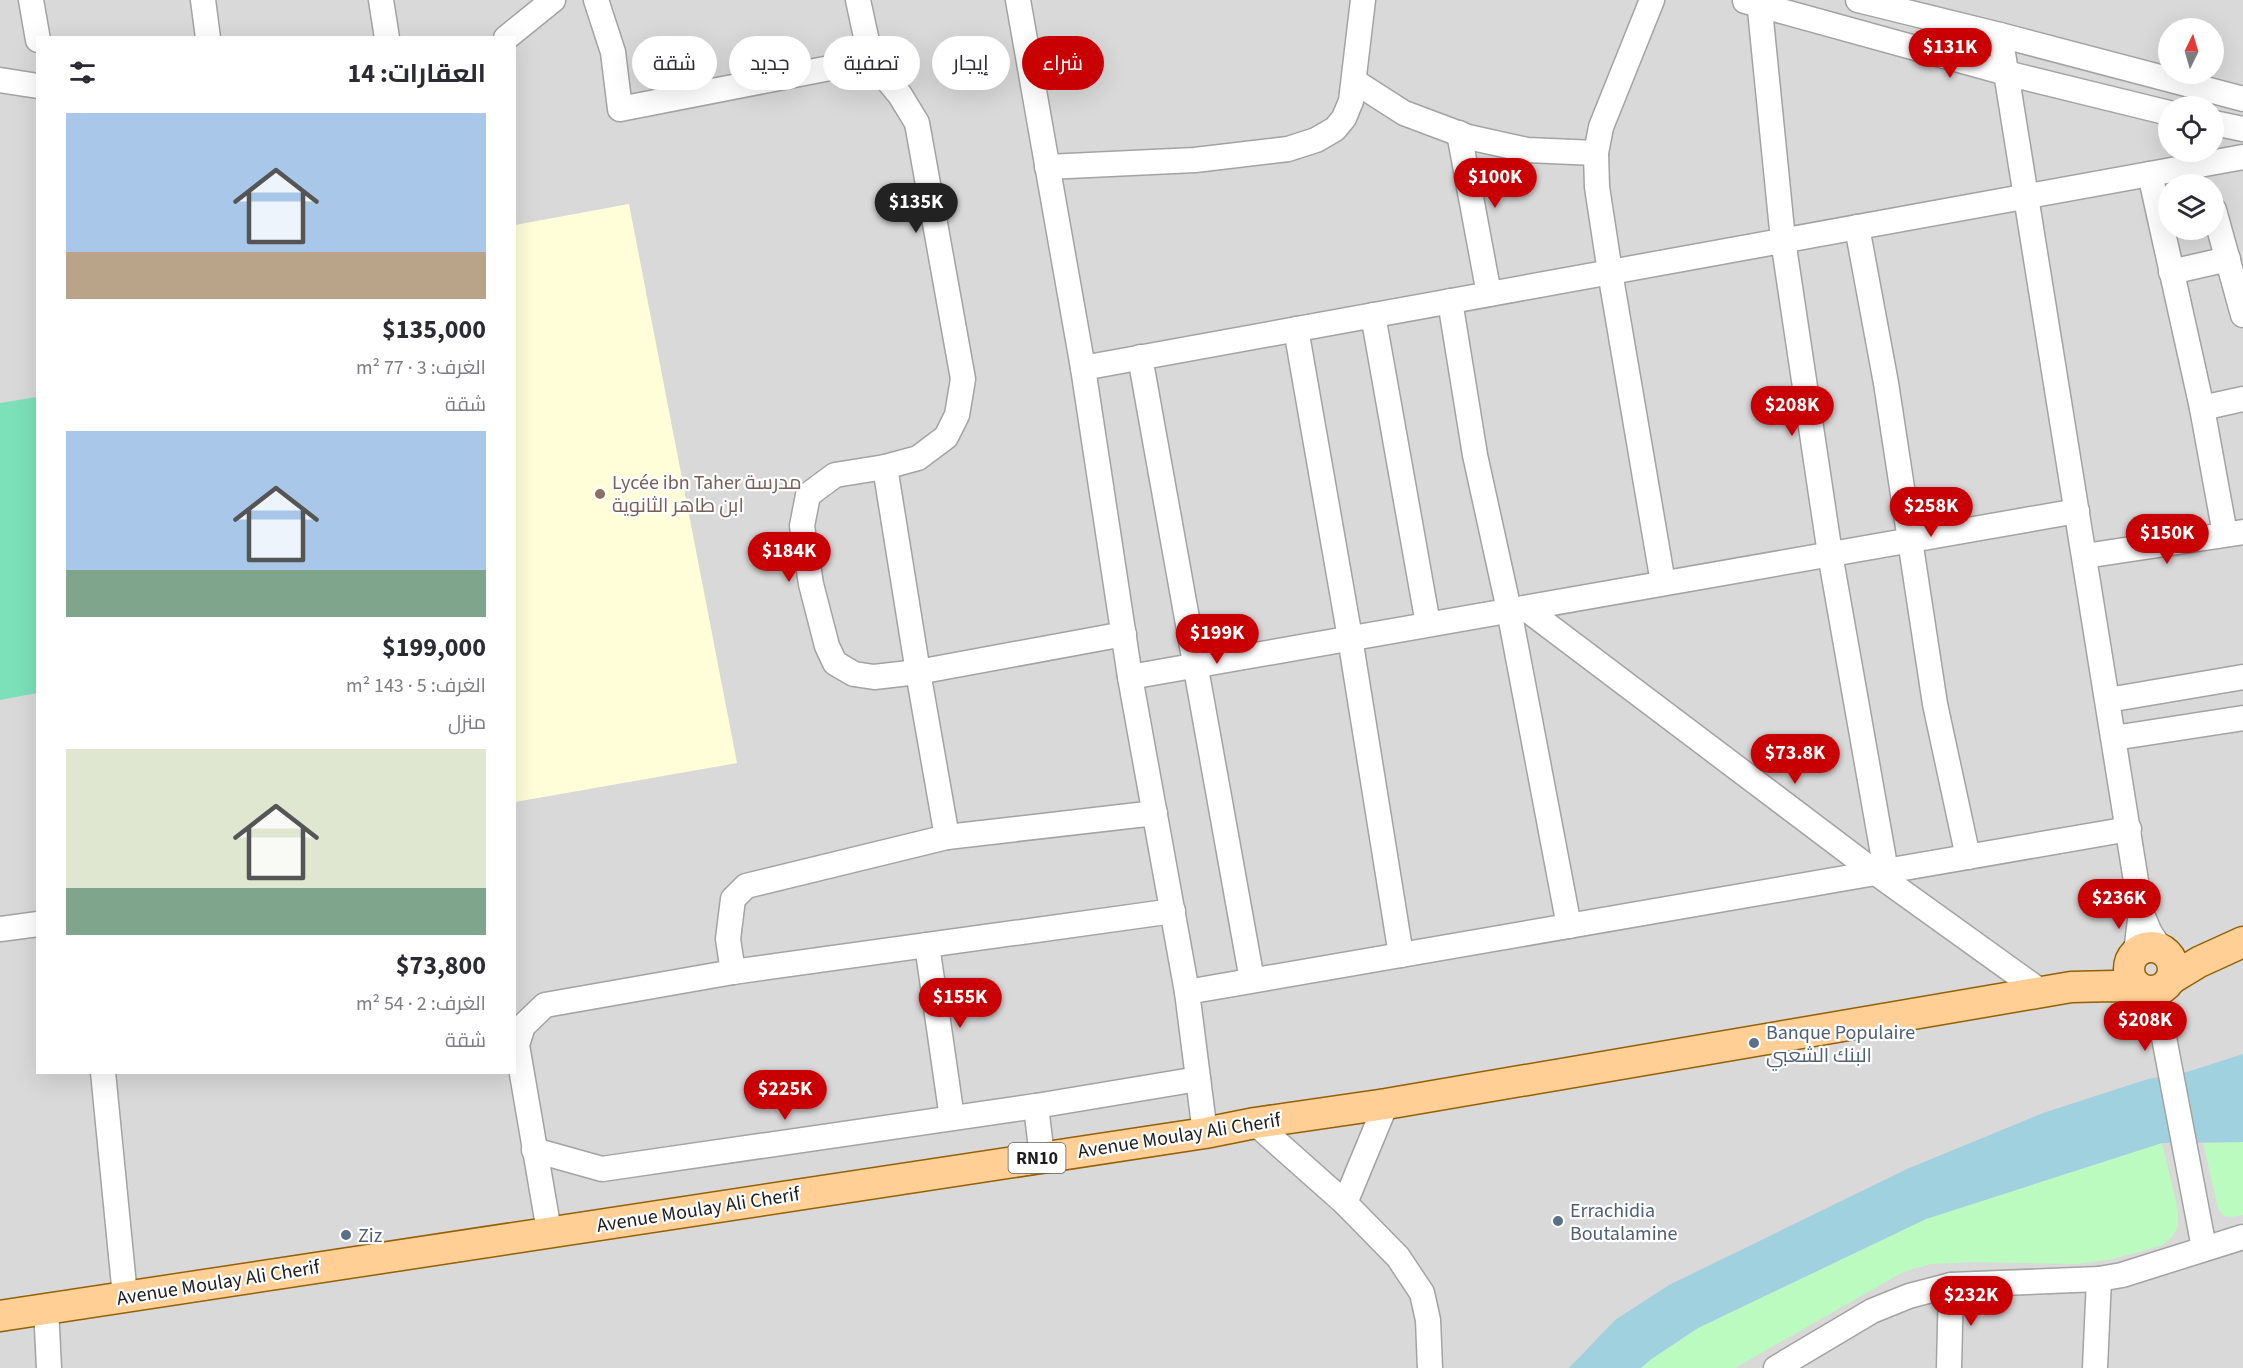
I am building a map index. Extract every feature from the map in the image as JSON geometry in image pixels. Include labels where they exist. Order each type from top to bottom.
[{"type":"main road","name":"RN10","points":[[2057,990],[2148,952],[2195,950],[2240,943]]},
{"type":"main road","name":"RN10","points":[[2057,990],[2114,986],[2140,988],[2153,992],[2199,962],[2240,943]]},
{"type":"main road","points":[[2140,988],[2130,976],[2130,962],[2148,952],[2169,955],[2174,967],[2170,981]]},
{"type":"main road","name":"Avenue Moulay Ali Cherif","points":[[0,1316],[1205,1133],[2057,990]]},
{"type":"street","points":[[32,0],[37,36]]},
{"type":"street","points":[[203,0],[208,36]]},
{"type":"street","points":[[381,0],[387,36]]},
{"type":"street","points":[[508,36],[553,0]]},
{"type":"street","points":[[596,0],[613,52],[620,109],[823,69]]},
{"type":"street","points":[[858,0],[866,36]]},
{"type":"street","points":[[1018,0],[1083,368],[1130,677],[1187,992],[1205,1133]]},
{"type":"street","points":[[1047,167],[1195,160],[1288,149],[1316,140],[1335,129],[1344,118],[1351,101],[1363,0]]},
{"type":"street","points":[[1652,0],[1601,127],[1596,153],[1597,187],[1610,272],[1663,584]]},
{"type":"street","points":[[1858,0],[2243,99]]},
{"type":"street","points":[[1881,872],[1783,240],[1753,2],[2006,73],[2158,110]]},
{"type":"street","points":[[2000,35],[2148,952]]},
{"type":"street","points":[[0,80],[36,86]]},
{"type":"street","points":[[1354,81],[1404,113],[1459,133],[1527,150],[1596,153]]},
{"type":"street","points":[[896,90],[917,123],[963,379],[957,415],[946,437],[918,458],[885,467],[835,475],[808,495],[802,526],[810,584],[827,646],[836,663],[854,674],[874,677],[918,672],[1124,634]]},
{"type":"street","points":[[2224,125],[2243,129]]},
{"type":"street","points":[[1459,133],[1489,294]]},
{"type":"street","points":[[2204,174],[2243,157]]},
{"type":"street","points":[[2085,556],[2234,533],[2202,408],[2150,174]]},
{"type":"street","points":[[1083,368],[2158,174]]},
{"type":"street","points":[[1857,227],[1886,383],[1935,704],[1968,857]]},
{"type":"street","points":[[2223,240],[2243,315]]},
{"type":"street","points":[[2171,272],[2228,259]]},
{"type":"street","points":[[1450,301],[1475,455],[1517,609],[1569,926]]},
{"type":"street","points":[[1373,315],[1428,624]]},
{"type":"street","points":[[1296,329],[1350,638],[1401,955]]},
{"type":"street","points":[[1140,357],[1252,980]]},
{"type":"street","points":[[2202,408],[2243,399]]},
{"type":"street","points":[[885,467],[947,837]]},
{"type":"street","points":[[1130,677],[2077,512]]},
{"type":"street","points":[[1517,609],[1881,872],[2057,990]]},
{"type":"street","points":[[2108,700],[2243,677]]},
{"type":"street","points":[[2114,738],[2243,718]]},
{"type":"street","points":[[732,972],[728,939],[732,899],[746,886],[947,837],[1155,813]]},
{"type":"street","points":[[1187,992],[2129,829]]},
{"type":"street","points":[[549,1231],[517,1046],[523,1026],[545,1005],[732,972],[1173,911]]},
{"type":"street","points":[[0,929],[36,924]]},
{"type":"street","points":[[927,945],[952,1118]]},
{"type":"street","points":[[2162,1027],[2170,981]]},
{"type":"street","points":[[2140,988],[2154,1007],[2162,1027],[2204,1248]]},
{"type":"street","points":[[103,1074],[125,1296]]},
{"type":"street","points":[[534,1150],[602,1169],[1036,1106],[1198,1079]]},
{"type":"street","points":[[1345,1203],[1386,1104]]},
{"type":"street","points":[[1036,1106],[1042,1157]]},
{"type":"street","points":[[1255,1123],[1345,1203],[1398,1257],[1422,1293],[1428,1320],[1430,1368]]},
{"type":"street","points":[[1776,1368],[1872,1311],[1909,1296],[1951,1285],[2099,1280],[2243,1238]]},
{"type":"street","points":[[2095,1368],[2099,1280]]},
{"type":"street","points":[[1950,1368],[1951,1285]]},
{"type":"street","points":[[46,1308],[49,1368]]},
{"type":"shaded area","points":[[0,0],[2243,0],[2243,1368],[0,1368]]},
{"type":"shaded area","name":"Lycée ibn Taher مدرسة ابن طاهر الثانوية","points":[[629,204],[737,763],[516,802],[516,225]]},
{"type":"green space","points":[[36,397],[36,693],[0,700],[0,403]]},
{"type":"green space","points":[[2243,1142],[2243,1215],[2228,1217],[2218,1208],[2203,1143]]},
{"type":"green space","points":[[2162,1143],[2178,1210],[2178,1226],[2173,1236],[2163,1245],[2113,1259],[2077,1264],[1974,1262],[1931,1264],[1903,1272],[1735,1368],[1641,1368],[1698,1328],[1926,1219]]},
{"type":"water","points":[[2243,1054],[2243,1142],[2162,1143],[1926,1219],[1698,1328],[1641,1368],[1569,1368],[1615,1320],[1669,1285],[1907,1169],[2043,1113],[2148,1079],[2187,1072]]},
{"type":"place","name":"Lycée ibn Taher مدرسة ابن طاهر الثانوية","points":[[600,494]]},
{"type":"place","name":"Banque Populaire البنك الشعبي","points":[[1754,1043]]},
{"type":"place","name":"Errachidia Boutalamine","points":[[1558,1221]]},
{"type":"place","name":"Ziz","points":[[346,1235]]}]
